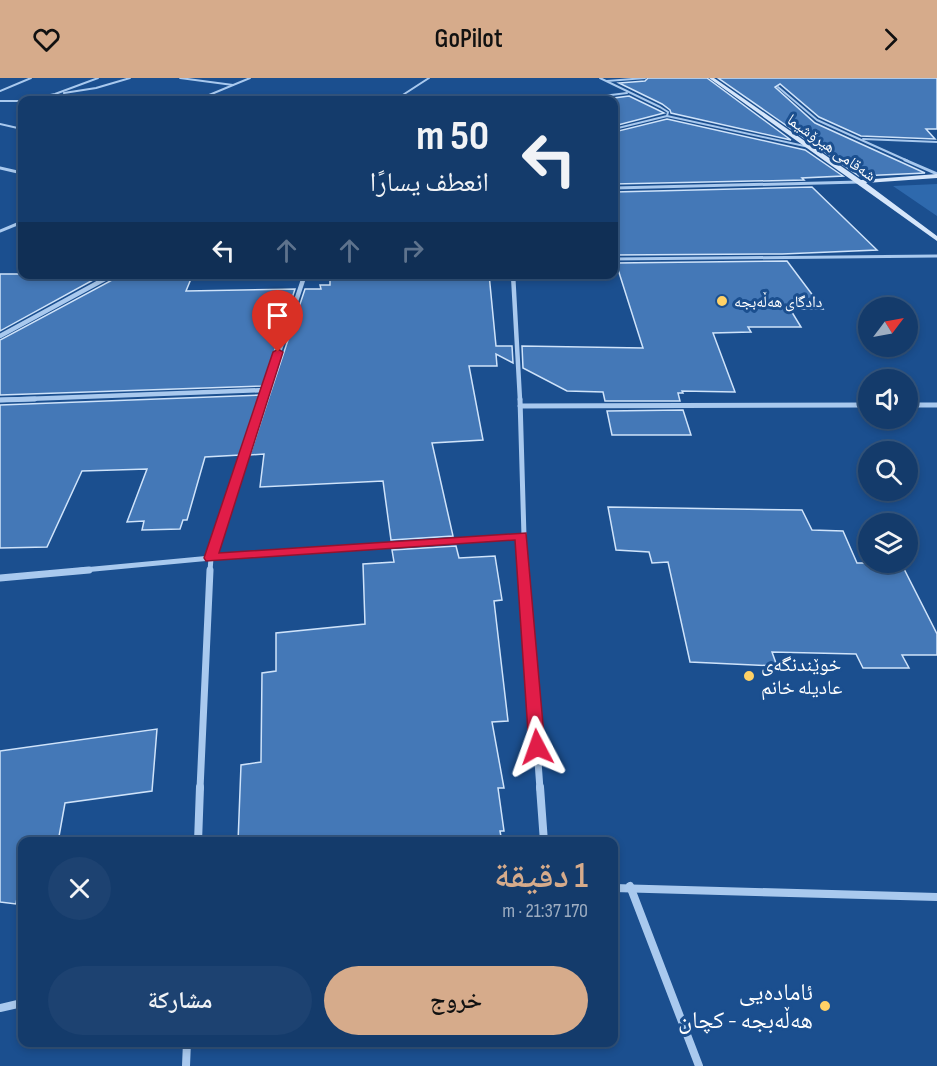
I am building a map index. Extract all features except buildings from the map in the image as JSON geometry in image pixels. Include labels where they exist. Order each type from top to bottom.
[{"type":"main road","name":"شەقامی هیرۆشیما","points":[[711,78],[937,239]]},
{"type":"main road","points":[[860,182],[937,175]]},
{"type":"street","points":[[0,91],[31,78]]},
{"type":"street","points":[[61,93],[72,86],[98,78]]},
{"type":"street","points":[[51,96],[96,88],[130,78]]},
{"type":"street","points":[[180,78],[234,85]]},
{"type":"street","points":[[208,96],[250,78]]},
{"type":"street","points":[[401,96],[429,78]]},
{"type":"street","points":[[600,78],[627,93],[660,106],[668,112],[667,116]]},
{"type":"street","points":[[605,81],[645,78]]},
{"type":"street","points":[[778,87],[817,120],[937,175]]},
{"type":"street","points":[[603,96],[627,93]]},
{"type":"street","points":[[0,101],[18,101]]},
{"type":"street","points":[[618,128],[667,116],[810,147]]},
{"type":"street","points":[[0,124],[18,128]]},
{"type":"street","points":[[860,139],[937,142]]},
{"type":"street","points":[[0,168],[18,172]]},
{"type":"street","points":[[618,188],[860,182]]},
{"type":"street","points":[[0,231],[18,224]]},
{"type":"street","points":[[618,259],[937,256]]},
{"type":"street","points":[[0,336],[105,279]]},
{"type":"street","points":[[198,837],[211,558],[302,279]]},
{"type":"street","points":[[513,279],[520,406],[522,536],[544,837]]},
{"type":"street","points":[[0,400],[265,390]]},
{"type":"street","points":[[520,406],[858,405]]},
{"type":"street","points":[[918,405],[937,405]]},
{"type":"street","points":[[0,578],[211,558],[522,536]]},
{"type":"street","points":[[618,888],[630,886],[937,897]]},
{"type":"street","points":[[630,886],[699,1066]]},
{"type":"street","points":[[0,1008],[18,1004]]},
{"type":"street","points":[[186,1066],[187,1047]]},
{"type":"shaded area","points":[[937,184],[937,216],[893,186]]},
{"type":"place","name":"دادگای هەڵەبجە","points":[[722,301]]},
{"type":"place","name":"خوێندنگەی عادیلە خانم","points":[[749,676]]},
{"type":"place","name":"ئامادەیی هەڵەبجە - کچان","points":[[825,1006]]},
{"type":"route","points":[[278,352],[211,558],[522,536],[537,747]]}]
